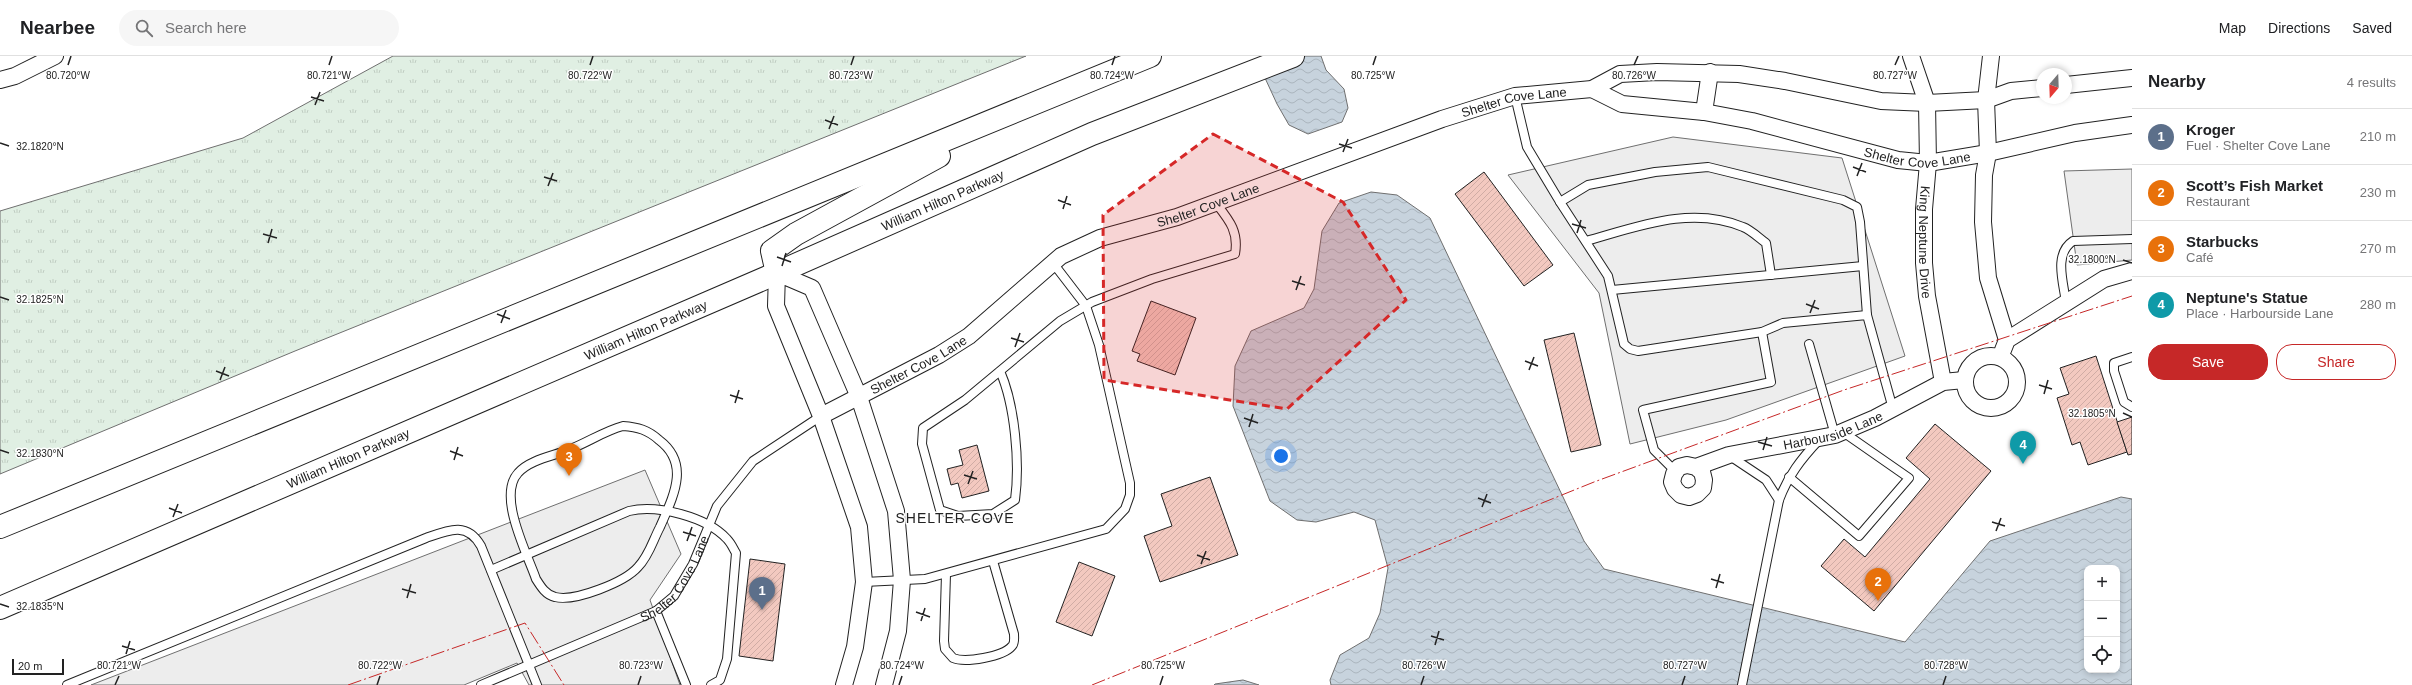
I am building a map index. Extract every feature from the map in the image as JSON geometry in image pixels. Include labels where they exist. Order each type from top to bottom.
[{"type":"highway","points":[[0,527],[1150,56]]},
{"type":"highway","name":"William Hilton Parkway","points":[[0,608],[777,273],[1092,134],[1293,56]]},
{"type":"highway","points":[[777,273],[772,251],[796,234],[1037,103]]},
{"type":"street","points":[[0,80],[14,76],[55,56]]},
{"type":"street","name":"King Neptune Drive","points":[[1911,56],[1927,103],[1928,163],[1924,209],[1924,263],[1927,296],[1943,382]]},
{"type":"street","points":[[1991,56],[1986,100],[1988,153],[1984,175],[1983,222],[1988,278],[2007,340]]},
{"type":"street","points":[[1704,112],[1710,72]]},
{"type":"street","name":"Shelter Cove Lane","points":[[821,416],[939,355],[969,336],[1062,256],[1100,238],[1177,217],[1442,119],[1515,96],[1592,89],[1620,74],[1710,72],[1785,81],[1881,101],[1927,103],[1986,100],[2011,91],[2036,89]]},
{"type":"street","points":[[2072,84],[2132,78]]},
{"type":"street","name":"Shelter Cove Lane","points":[[1592,89],[1622,104],[1704,112],[1752,121],[1898,160],[1928,163],[1988,153],[2075,133],[2132,125]]},
{"type":"street","points":[[2000,357],[2007,340],[2104,280],[2132,272]]},
{"type":"street","points":[[777,273],[776,306],[821,416],[859,527],[864,582],[855,647],[844,685]]},
{"type":"street","name":"Shelter Cove Lane","points":[[777,273],[812,288],[859,397],[896,511],[902,580],[898,630],[884,685]]},
{"type":"street","points":[[1990,355],[2000,357],[2009,362],[2015,371],[2018,382],[2016,392],[2010,401],[2001,407],[1990,409],[1980,406],[1971,400],[1966,391],[1964,380],[1966,371],[1972,363],[1990,355]]},
{"type":"street","name":"Harbourside Lane","points":[[1676,472],[1687,465],[1696,467],[1729,455],[1833,435],[1893,408],[1943,382],[1964,380]]},
{"type":"street","points":[[1676,472],[1672,482],[1675,490],[1681,495],[1689,497],[1697,494],[1704,484],[1702,472],[1696,467]]},
{"type":"lane","points":[[1515,96],[1526,147],[1608,276],[1624,344],[1630,349],[1638,351],[1762,332],[1784,323],[1867,315]]},
{"type":"lane","points":[[1560,202],[1588,185],[1655,172],[1708,167],[1843,200],[1857,207],[1860,222],[1867,315],[1893,408]]},
{"type":"lane","points":[[1000,371],[1012,408],[1018,484],[1015,500],[993,514],[958,516],[940,510],[922,444],[923,428],[965,400],[1060,321],[1086,306],[1152,279],[1235,254],[1238,240],[1230,221],[1215,202]]},
{"type":"lane","points":[[1586,241],[1665,219],[1710,217],[1744,227],[1766,243],[1771,275]]},
{"type":"lane","points":[[2066,303],[2061,260],[2065,246],[2073,241],[2132,238]]},
{"type":"lane","points":[[864,582],[925,580],[1106,529],[1125,510],[1130,495],[1130,483],[1099,345],[1086,306],[1053,263]]},
{"type":"lane","points":[[1612,290],[1864,266]]},
{"type":"lane","points":[[1676,472],[1654,450],[1643,410],[1771,382],[1762,332]]},
{"type":"lane","points":[[1789,477],[1859,536],[1909,478],[1833,435],[1809,344]]},
{"type":"lane","points":[[2132,357],[2114,363],[2114,371],[2124,402],[2132,407]]},
{"type":"lane","name":"Shelter Cove Lane","points":[[481,685],[530,666],[656,611],[678,590],[693,564],[717,506],[754,462],[821,416]]},
{"type":"lane","points":[[623,426],[638,427],[652,434],[670,450],[679,470],[677,485],[667,511],[646,556],[638,567],[625,578],[581,595],[565,599],[554,597],[546,593],[536,579],[510,501],[510,493],[518,473],[534,463],[572,448],[612,429],[623,426]]},
{"type":"lane","points":[[1742,685],[1779,500],[1789,477],[1797,464],[1833,435]]},
{"type":"lane","points":[[1729,455],[1766,480],[1779,500]]},
{"type":"lane","points":[[491,570],[628,511],[640,508],[667,511],[708,525],[727,539],[736,553],[727,659],[720,680],[711,685]]},
{"type":"lane","points":[[67,685],[442,532],[466,530],[476,538],[491,570],[537,685]]},
{"type":"lane","points":[[946,574],[944,640],[946,649],[953,658],[970,662],[1012,647],[1014,642],[1014,634],[993,561]]},
{"type":"lane","points":[[656,611],[686,685]]},
{"type":"highlighted area","points":[[1213,134],[1343,202],[1406,300],[1287,409],[1104,380],[1103,215]]},
{"type":"green space","points":[[393,56],[1026,56],[295,351],[0,474],[0,211],[243,138]]},
{"type":"shaded area","points":[[1673,137],[1842,158],[1905,356],[1726,420],[1630,444],[1599,293],[1508,175]]},
{"type":"shaded area","points":[[2132,169],[2132,260],[2077,265],[2064,171]]},
{"type":"shaded area","points":[[645,470],[681,554],[650,600],[680,685],[529,685],[517,663],[464,685],[91,685]]},
{"type":"water","points":[[1268,56],[1321,56],[1326,70],[1344,89],[1348,108],[1342,122],[1308,134],[1289,125],[1265,78]]},
{"type":"water","points":[[1371,192],[1397,195],[1430,218],[1584,541],[1604,569],[1905,642],[1990,541],[2121,497],[2132,499],[2132,685],[1331,685],[1330,680],[1340,655],[1369,638],[1380,613],[1388,568],[1375,520],[1354,512],[1316,522],[1297,520],[1270,501],[1233,406],[1235,366],[1251,331],[1304,308],[1314,289],[1322,231],[1339,203]]},
{"type":"water","points":[[1243,680],[1259,685],[1214,685],[1215,684]]},
{"type":"building","points":[[1484,172],[1553,265],[1524,286],[1455,194]]},
{"type":"building","points":[[1151,301],[1196,318],[1175,375],[1137,361],[1140,354],[1132,351]]},
{"type":"building","points":[[1574,333],[1601,445],[1571,452],[1544,340]]},
{"type":"building","points":[[2096,356],[2127,452],[2088,465],[2080,442],[2072,445],[2057,398],[2069,394],[2060,368]]},
{"type":"building","points":[[2132,417],[2132,454],[2128,455],[2117,422]]},
{"type":"building","points":[[1935,424],[1991,471],[1874,611],[1821,566],[1844,539],[1865,557],[1930,479],[1906,458]]},
{"type":"building","points":[[977,445],[989,491],[962,498],[958,483],[951,485],[947,469],[963,465],[959,450]]},
{"type":"building","points":[[1210,477],[1238,555],[1160,582],[1144,536],[1172,526],[1161,494]]},
{"type":"building","points":[[750,559],[785,564],[773,661],[739,656]]},
{"type":"building","points":[[1079,562],[1115,576],[1092,636],[1056,622]]},
{"type":"power","points":[[1092,685],[1594,482],[1844,390],[2132,296]]},
{"type":"power","points":[[348,685],[525,623],[564,685]]},
{"type":"place","name":"Neptune's Statue","points":[[2023,464]]},
{"type":"place","name":"Starbucks","points":[[569,476]]},
{"type":"place","name":"Scott’s Fish Market","points":[[1878,601]]},
{"type":"place","name":"Kroger","points":[[762,610]]},
{"type":"district","name":"SHELTER COVE","points":[[955,518]]}]
